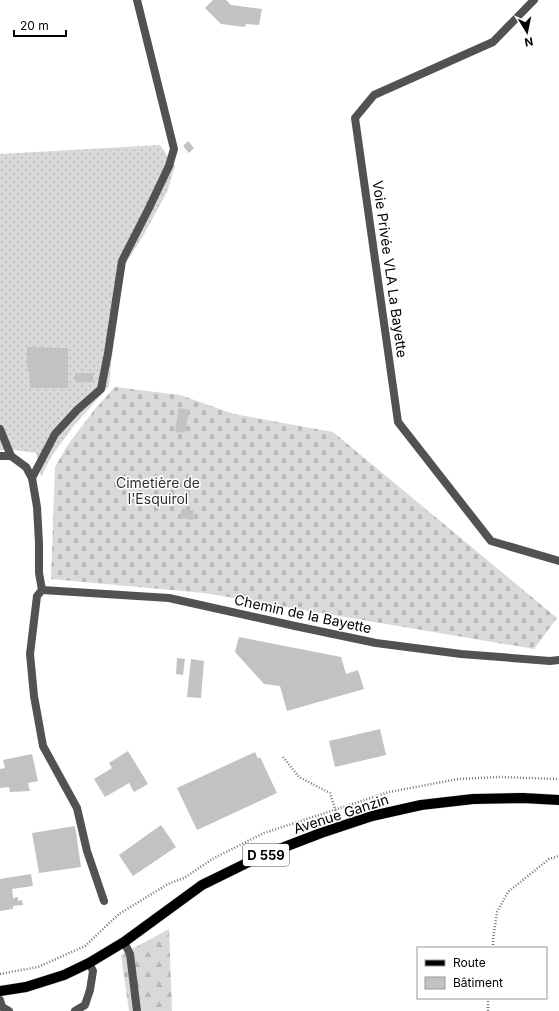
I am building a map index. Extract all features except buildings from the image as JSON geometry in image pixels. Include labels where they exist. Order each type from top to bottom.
[{"type":"main road","name":"Avenue Ganzin","points":[[0,991],[26,987],[64,975],[89,963],[124,942],[202,885],[261,856],[321,833],[372,816],[421,805],[473,799],[523,798],[559,800]]},
{"type":"street","points":[[32,478],[55,434],[77,410],[102,388],[122,261],[169,166],[174,149],[137,0]]},
{"type":"street","name":"Voie Privée VLA La Bayette","points":[[534,0],[493,42],[374,95],[355,118],[398,422],[491,540],[559,562]]},
{"type":"street","points":[[0,429],[11,456]]},
{"type":"street","points":[[0,456],[11,456],[26,466],[32,478],[37,507],[39,573],[42,590],[37,596],[30,654],[34,696],[42,746],[77,808],[87,851],[104,901]]},
{"type":"street","name":"Chemin de la Bayette","points":[[42,590],[169,598],[376,643],[460,654],[550,662],[559,660]]},
{"type":"street","points":[[124,942],[130,954],[136,1011]]},
{"type":"street","points":[[76,1011],[85,1005],[90,990],[93,971],[89,963]]},
{"type":"street","points":[[0,1000],[2,1007],[9,1011]]},
{"type":"path","points":[[283,757],[299,777],[330,793],[342,826]]},
{"type":"path","points":[[493,947],[497,912],[508,892],[550,858],[559,856]]},
{"type":"path","points":[[488,999],[488,1011]]},
{"type":"green space","points":[[160,145],[175,166],[167,192],[143,236],[124,266],[109,386],[72,428],[51,457],[41,477],[36,453],[0,450],[0,154]]},
{"type":"green space","name":"Cimetière de l'Esquirol","points":[[115,387],[180,395],[234,414],[333,432],[557,618],[534,649],[204,593],[51,579],[55,467],[67,446],[82,426]]},
{"type":"green space","points":[[169,929],[172,1011],[129,1011],[121,955]]}]
